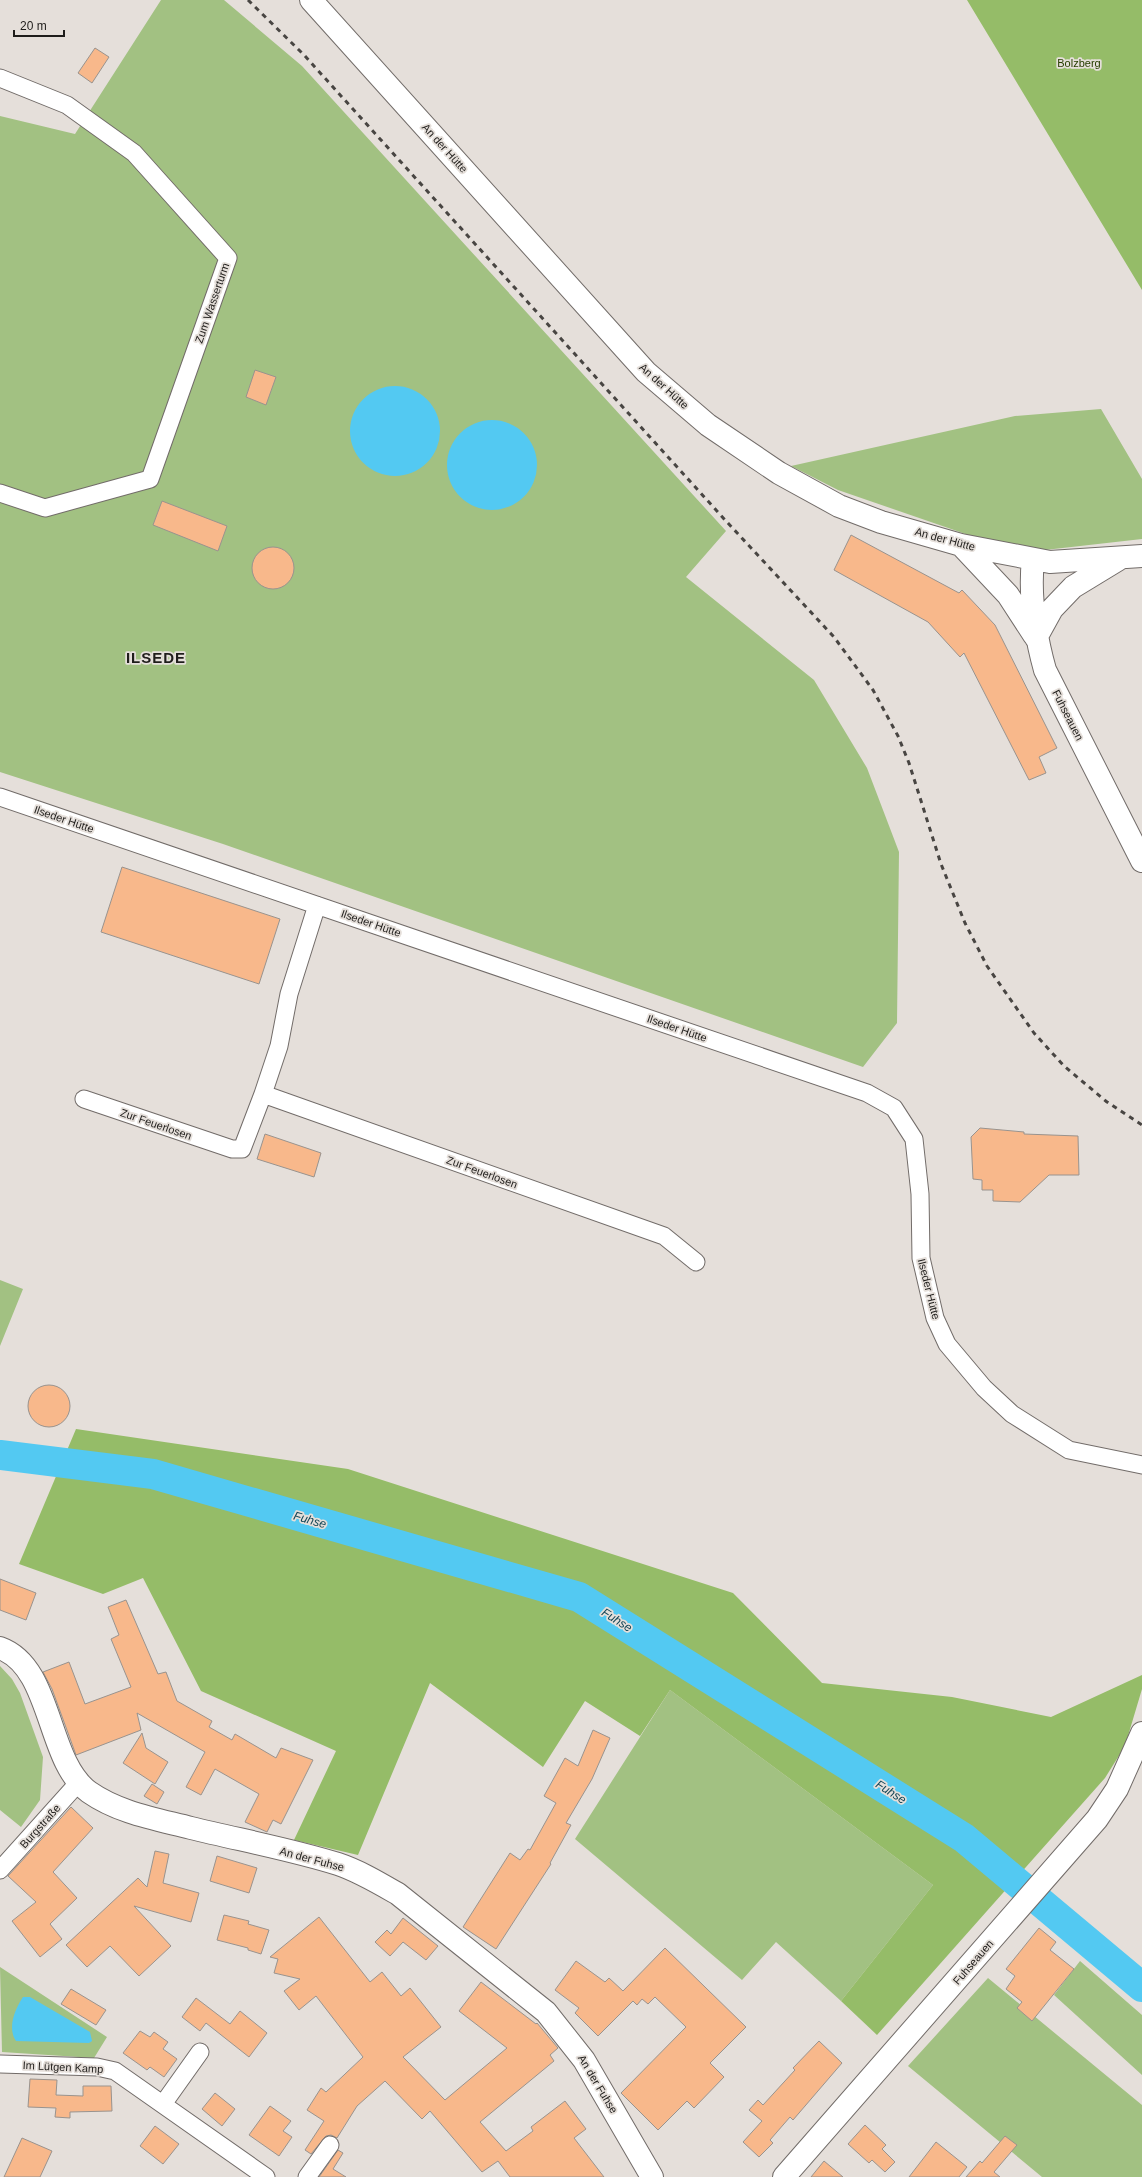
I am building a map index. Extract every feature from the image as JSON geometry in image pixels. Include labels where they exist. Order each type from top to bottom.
[{"type":"street","name":"An der Hütte","points":[[311,0],[646,372],[708,425],[779,473],[840,506],[881,522],[961,545],[1050,562],[1142,556]]},
{"type":"street","name":"Zum Wasserturm","points":[[0,78],[67,105],[134,153],[228,258],[150,479],[45,508],[0,493]]},
{"type":"street","points":[[961,545],[1008,595],[1036,638],[1052,609],[1072,587],[1120,558]]},
{"type":"street","name":"Fuhseauen","points":[[1033,559],[1031,580],[1036,638],[1045,670],[1142,861]]},
{"type":"street","name":"Ilseder Hütte","points":[[0,797],[867,1092],[894,1108],[914,1139],[920,1194],[921,1258],[935,1318],[947,1344],[984,1388],[1012,1414],[1056,1442],[1069,1450],[1142,1465]]},
{"type":"street","name":"Zur Feuerlosen","points":[[84,1099],[232,1149],[242,1149],[279,1046],[289,994],[317,905]]},
{"type":"street","name":"Zur Feuerlosen","points":[[263,1094],[664,1236],[696,1262]]},
{"type":"street","name":"An der Fuhse","points":[[0,1648],[18,1660],[29,1674],[39,1691],[66,1763],[87,1791],[104,1801],[141,1816],[339,1865],[371,1878],[398,1894],[546,2012],[584,2060],[652,2177]]},
{"type":"street","name":"Fuhseauen","points":[[784,2177],[1041,1886],[1097,1819],[1117,1789],[1142,1734]]},
{"type":"street","name":"Burgstraße","points":[[0,1870],[79,1782]]},
{"type":"street","points":[[163,2104],[200,2052]]},
{"type":"street","name":"Im Lütgen Kamp","points":[[0,2064],[97,2067],[115,2071],[266,2177]]},
{"type":"street","points":[[307,2177],[330,2146]]},
{"type":"green space","points":[[161,0],[224,0],[302,66],[726,531],[686,577],[814,680],[867,768],[899,852],[897,1023],[863,1067],[223,844],[0,772],[0,116],[75,134]]},
{"type":"green space","name":"Bolzberg","points":[[967,0],[1142,0],[1142,290]]},
{"type":"green space","points":[[1101,409],[1142,479],[1142,539],[1036,551],[1012,550],[838,490],[791,466],[1015,416]]},
{"type":"green space","points":[[0,1280],[23,1289],[0,1346]]},
{"type":"green space","points":[[76,1429],[348,1469],[733,1593],[822,1683],[952,1697],[1051,1717],[1142,1675],[1142,1689],[1125,1746],[1105,1778],[877,2035],[841,2001],[933,1885],[670,1690],[640,1736],[585,1701],[543,1767],[430,1683],[358,1855],[294,1840],[336,1751],[201,1691],[143,1578],[103,1594],[19,1564]]},
{"type":"green space","points":[[0,1666],[12,1679],[20,1693],[43,1757],[40,1800],[21,1827],[0,1810]]},
{"type":"green space","points":[[670,1690],[933,1885],[841,2001],[776,1942],[742,1980],[575,1839]]},
{"type":"green space","points":[[1080,1961],[1142,2015],[1142,2075],[1054,1995]]},
{"type":"green space","points":[[0,1967],[107,2037],[94,2058],[2,2052]]},
{"type":"green space","points":[[988,1978],[1142,2105],[1142,2177],[1042,2177],[908,2066]]},
{"type":"water","points":[[386,386],[404,386],[420,393],[433,406],[440,422],[440,440],[433,456],[420,469],[404,476],[386,476],[370,469],[357,456],[350,440],[350,422],[357,406],[370,393]]},
{"type":"water","points":[[492,420],[509,423],[524,433],[534,448],[537,465],[534,482],[524,497],[509,507],[492,510],[475,507],[460,497],[450,482],[447,465],[450,448],[460,433],[475,423]]},
{"type":"water","points":[[23,1997],[30,1997],[90,2032],[92,2041],[89,2043],[16,2041],[13,2036],[12,2025],[17,2007]]},
{"type":"building","points":[[95,48],[109,57],[92,83],[78,73]]},
{"type":"building","points":[[255,370],[276,377],[266,405],[246,397]]},
{"type":"building","points":[[162,501],[227,526],[218,551],[153,525]]},
{"type":"building","points":[[851,535],[959,593],[962,590],[995,625],[1057,748],[1039,757],[1046,773],[1029,780],[964,653],[960,657],[928,622],[834,570]]},
{"type":"building","points":[[269,547],[277,547],[288,553],[294,564],[294,572],[288,583],[277,589],[269,589],[258,583],[252,572],[252,564],[258,553]]},
{"type":"building","points":[[122,867],[280,919],[259,984],[101,932]]},
{"type":"building","points":[[980,1128],[1024,1132],[1024,1134],[1078,1136],[1079,1175],[1049,1175],[1020,1202],[993,1201],[993,1190],[982,1190],[982,1180],[973,1179],[971,1137]]},
{"type":"building","points":[[265,1134],[321,1153],[314,1177],[257,1159]]},
{"type":"building","points":[[49,1385],[64,1391],[70,1406],[64,1421],[49,1427],[34,1421],[28,1406],[34,1391]]},
{"type":"building","points":[[0,1579],[36,1593],[26,1620],[0,1610]]},
{"type":"building","points":[[126,1600],[158,1674],[166,1672],[177,1701],[212,1721],[209,1727],[232,1740],[235,1734],[276,1758],[281,1748],[313,1760],[281,1824],[273,1820],[267,1832],[245,1822],[259,1794],[215,1769],[201,1795],[186,1787],[205,1752],[137,1713],[141,1730],[76,1755],[52,1689],[43,1672],[69,1662],[85,1704],[131,1687],[111,1639],[119,1635],[108,1607]]},
{"type":"building","points":[[593,1730],[610,1738],[592,1779],[566,1823],[571,1825],[550,1863],[551,1864],[496,1949],[463,1927],[510,1853],[520,1860],[528,1849],[530,1850],[556,1803],[544,1796],[565,1758],[578,1766]]},
{"type":"building","points":[[142,1733],[146,1748],[168,1762],[155,1784],[123,1763]]},
{"type":"building","points":[[152,1784],[164,1792],[157,1804],[144,1796]]},
{"type":"building","points":[[71,1807],[93,1828],[53,1872],[77,1898],[50,1924],[62,1939],[40,1957],[12,1921],[36,1902],[8,1876]]},
{"type":"building","points":[[155,1851],[169,1854],[163,1883],[199,1893],[191,1922],[134,1906],[171,1946],[139,1976],[110,1946],[87,1967],[66,1945],[138,1878],[147,1887]]},
{"type":"building","points":[[217,1856],[257,1868],[249,1893],[210,1881]]},
{"type":"building","points":[[224,1915],[249,1921],[248,1924],[269,1930],[261,1954],[248,1950],[248,1948],[217,1940]]},
{"type":"building","points":[[319,1917],[370,1982],[382,1972],[401,1996],[410,1988],[441,2027],[403,2057],[445,2100],[507,2048],[459,2011],[481,1982],[536,2024],[537,2023],[558,2048],[550,2055],[554,2061],[480,2122],[506,2151],[533,2131],[531,2127],[565,2101],[586,2129],[574,2138],[604,2177],[510,2177],[498,2161],[482,2172],[430,2111],[422,2119],[385,2081],[357,2106],[337,2138],[331,2135],[326,2136],[311,2154],[305,2150],[324,2121],[307,2110],[321,2088],[326,2092],[363,2057],[316,1996],[299,2010],[284,1991],[300,1979],[274,1973],[278,1959],[270,1957]]},
{"type":"building","points":[[403,1918],[438,1946],[426,1960],[403,1942],[390,1956],[375,1942],[387,1930],[391,1934]]},
{"type":"building","points":[[1039,1928],[1056,1942],[1050,1950],[1074,1969],[1032,2021],[1017,2008],[1022,2002],[1006,1989],[1015,1976],[1006,1969]]},
{"type":"building","points":[[665,1948],[746,2027],[710,2063],[724,2077],[694,2108],[687,2101],[658,2130],[621,2093],[686,2027],[655,1997],[648,2004],[642,1999],[637,2005],[633,2001],[598,2036],[575,2013],[579,2008],[555,1990],[576,1961],[605,1982],[609,1978],[623,1991]]},
{"type":"building","points":[[71,1989],[106,2010],[96,2025],[61,2004]]},
{"type":"building","points":[[196,1998],[230,2024],[240,2011],[267,2033],[249,2057],[206,2023],[200,2031],[182,2017]]},
{"type":"building","points":[[140,2031],[150,2037],[154,2032],[168,2042],[163,2049],[177,2059],[164,2077],[150,2067],[147,2070],[123,2053]]},
{"type":"building","points":[[819,2041],[842,2063],[793,2120],[790,2117],[770,2140],[773,2143],[759,2157],[743,2142],[762,2121],[749,2110],[758,2100],[763,2105],[795,2070],[793,2068]]},
{"type":"building","points":[[30,2079],[57,2080],[56,2095],[83,2096],[83,2086],[111,2086],[112,2111],[70,2112],[70,2118],[55,2117],[56,2108],[28,2107]]},
{"type":"building","points":[[215,2093],[235,2109],[222,2126],[202,2109]]},
{"type":"building","points":[[270,2106],[291,2121],[283,2131],[292,2137],[279,2156],[249,2135]]},
{"type":"building","points":[[865,2125],[886,2145],[882,2149],[895,2162],[885,2172],[872,2160],[869,2163],[848,2144]]},
{"type":"building","points":[[155,2126],[179,2144],[163,2164],[140,2146]]},
{"type":"building","points":[[1005,2136],[1017,2145],[994,2172],[1000,2177],[966,2177],[980,2161],[982,2163]]},
{"type":"building","points":[[22,2138],[52,2151],[40,2177],[4,2177]]},
{"type":"building","points":[[936,2142],[967,2167],[959,2177],[909,2177]]},
{"type":"building","points":[[338,2150],[343,2153],[333,2169],[346,2177],[319,2177]]},
{"type":"building","points":[[824,2161],[843,2177],[811,2177]]},
{"type":"waterway","name":"Fuhse","points":[[0,1455],[153,1474],[579,1597],[964,1838],[1142,1987]]},
{"type":"railway","points":[[248,0],[304,55],[726,521],[834,637],[873,690],[898,736],[909,763],[941,864],[965,923],[987,966],[1034,1033],[1064,1066],[1107,1102],[1142,1125]]},
{"type":"district","name":"ILSEDE","points":[[156,658]]}]
